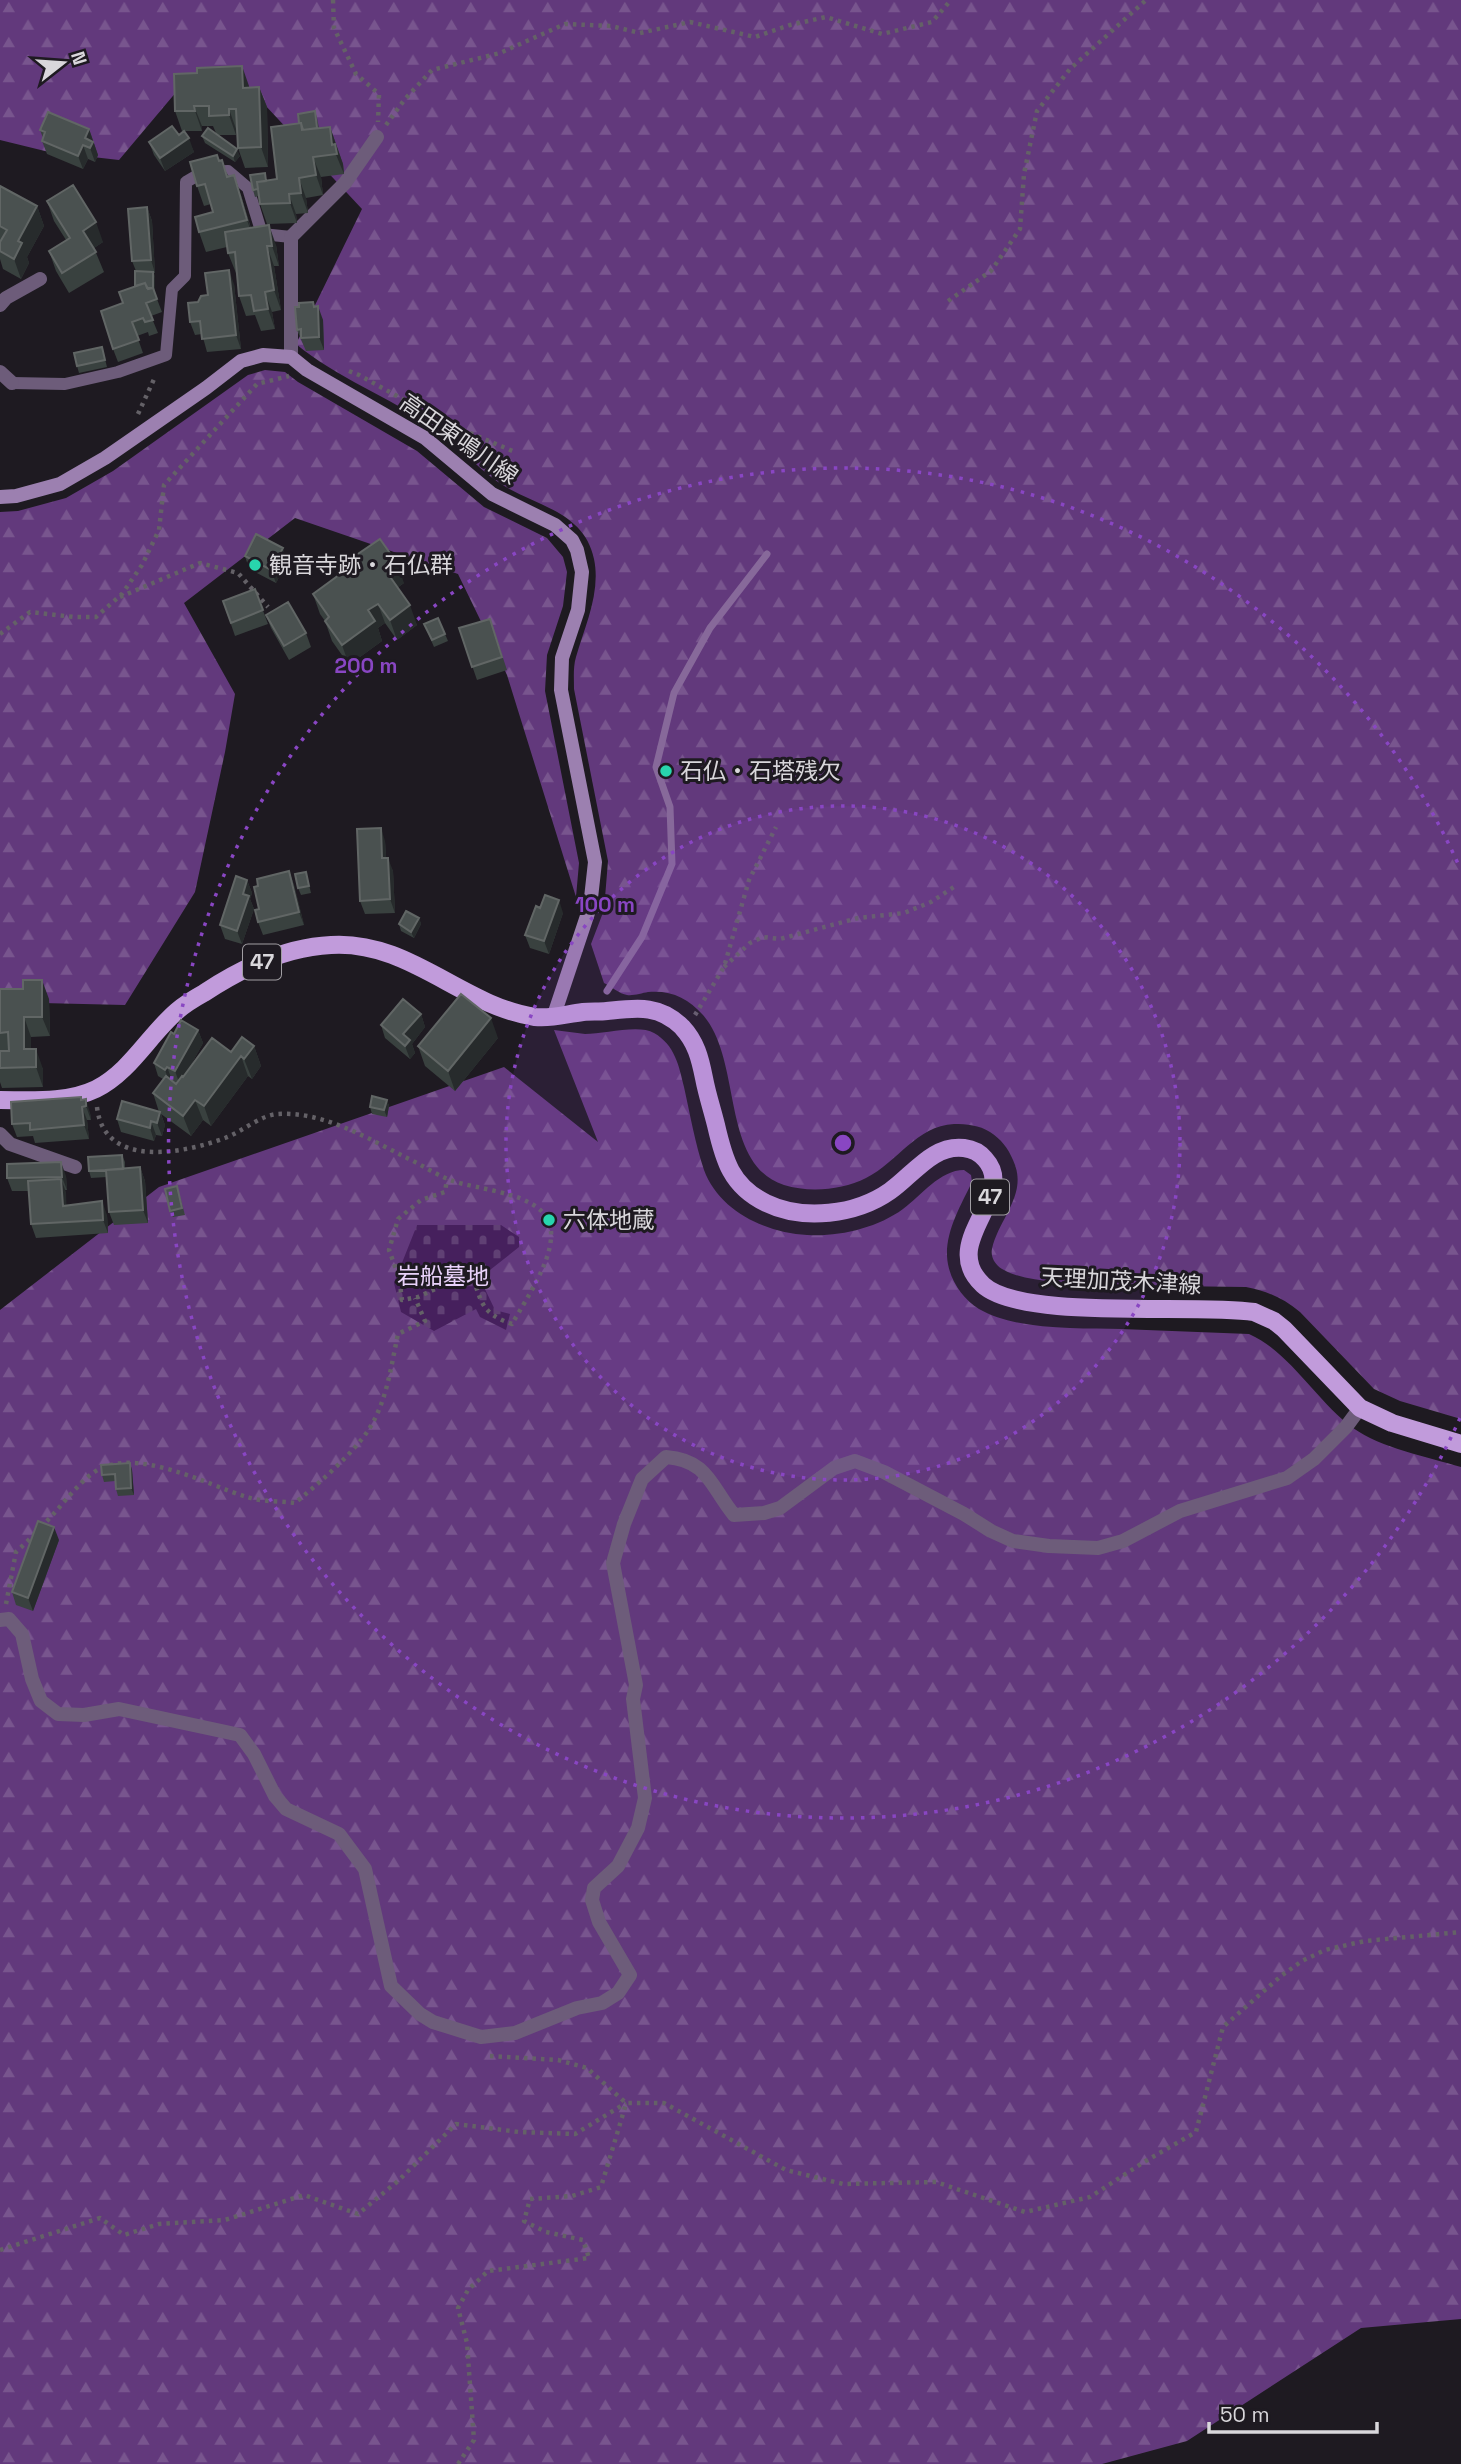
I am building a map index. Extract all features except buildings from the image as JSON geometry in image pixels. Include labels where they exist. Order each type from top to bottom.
[{"type":"main road","points":[[0,496],[16,496],[60,484],[122,446],[241,361],[263,355],[291,357]]},
{"type":"main road","name":"高田東鳴川線","points":[[291,357],[307,370],[425,438],[492,494],[555,525],[578,550],[582,572],[578,610],[562,658],[561,690],[595,862],[590,907],[553,1018]]},
{"type":"main road","name":"天理加茂木津線","points":[[0,1100],[63,1099],[96,1089],[125,1068],[178,1009],[233,974],[288,951],[333,944],[376,949],[421,966],[501,1009],[536,1017],[553,1018],[634,1007],[658,1010],[685,1030],[698,1051],[725,1163],[740,1184],[763,1202],[802,1213],[846,1210],[883,1196],[937,1153],[947,1149],[969,1148],[989,1163],[994,1178],[992,1192],[969,1244],[971,1268],[991,1290],[1042,1304],[1254,1312],[1275,1321],[1284,1329],[1360,1408],[1392,1423],[1461,1444]]},
{"type":"street","points":[[291,357],[291,237],[345,183],[377,137]]},
{"type":"street","points":[[0,305],[6,298],[40,279]]},
{"type":"street","points":[[0,372],[12,383]]},
{"type":"street","points":[[0,1134],[10,1144],[75,1167]]},
{"type":"street","points":[[1,1620],[9,1619],[22,1634],[32,1679],[41,1701],[58,1714],[84,1715],[119,1709],[240,1735],[254,1754],[275,1796],[286,1809],[339,1834],[365,1869],[391,1986],[420,2014],[433,2022],[481,2037],[515,2033],[576,2008],[603,2003],[618,1993],[630,1975],[599,1922],[592,1900],[594,1888],[618,1866],[638,1828],[645,1798],[633,1699],[636,1685],[613,1563],[624,1524],[642,1479],[666,1457],[694,1463],[707,1474],[734,1515],[764,1513],[780,1508],[834,1468],[855,1461],[884,1472],[1013,1541],[1098,1548],[1123,1541],[1180,1511],[1287,1478],[1314,1459],[1346,1427],[1360,1408]]},
{"type":"lane","points":[[12,383],[65,384],[118,372],[166,355],[172,289],[185,276],[186,182],[203,172],[228,171],[248,188],[262,234],[291,237]]},
{"type":"path","points":[[333,0],[334,28],[356,74],[379,94],[377,137]]},
{"type":"path","points":[[377,137],[432,70],[500,53],[565,24],[611,26],[640,33],[690,22],[755,37],[826,17],[882,34],[932,22],[951,0]]},
{"type":"path","points":[[948,301],[991,271],[1020,229],[1024,174],[1037,111],[1070,69],[1146,0]]},
{"type":"path","points":[[122,446],[166,355]]},
{"type":"path","points":[[0,634],[30,612],[96,617],[122,594],[142,565],[159,530],[164,485],[257,384],[307,370]]},
{"type":"path","points":[[346,370],[444,422],[515,453]]},
{"type":"path","points":[[113,600],[200,564],[238,573],[268,607]]},
{"type":"path","points":[[724,967],[748,880],[775,827]]},
{"type":"path","points":[[685,1030],[724,967],[750,943],[764,937],[780,939],[859,918],[904,913],[931,902],[957,885]]},
{"type":"path","points":[[96,1089],[98,1115],[109,1138],[127,1148],[163,1153],[201,1145],[227,1137],[276,1114],[334,1123],[447,1179],[530,1202],[549,1220],[552,1241],[539,1276],[512,1324],[492,1317],[481,1300],[471,1272],[415,1298],[402,1300],[399,1276],[389,1250],[398,1219],[421,1199],[445,1192],[447,1179]]},
{"type":"path","points":[[1,1620],[16,1552],[93,1473],[112,1464],[146,1464],[189,1475],[249,1498],[295,1503],[343,1459],[369,1429],[386,1392],[398,1334],[425,1321],[415,1298]]},
{"type":"path","points":[[0,2250],[100,2218],[124,2235],[159,2224],[225,2220],[304,2195],[358,2214],[457,2124],[519,2132],[575,2134],[626,2103],[664,2103],[786,2169],[843,2184],[936,2182],[1025,2212],[1090,2197],[1196,2132],[1223,2026],[1280,1976],[1302,1961],[1325,1950],[1365,1941],[1461,1932]]},
{"type":"path","points":[[485,2056],[558,2060],[587,2068],[626,2103]]},
{"type":"path","points":[[458,2464],[474,2440],[467,2343],[458,2308],[468,2290],[488,2271],[589,2258],[583,2240],[546,2232],[524,2221],[530,2199],[572,2196],[601,2187],[626,2103]]},
{"type":"green space","points":[[0,0],[1461,0],[1461,1419],[1400,1401],[1374,1389],[1300,1312],[1281,1299],[1261,1291],[1246,1287],[1047,1281],[1001,1269],[993,1259],[992,1249],[1015,1195],[1017,1172],[1004,1144],[982,1128],[954,1124],[941,1126],[918,1138],[866,1178],[836,1188],[794,1187],[784,1185],[764,1174],[750,1156],[741,1134],[724,1058],[703,1015],[691,1004],[672,994],[648,992],[627,995],[618,992],[604,983],[591,944],[604,910],[608,861],[574,689],[575,661],[591,609],[596,571],[588,543],[580,530],[555,511],[498,482],[433,427],[329,367],[296,344],[362,209],[251,90],[188,78],[119,160],[49,152],[0,140]]},
{"type":"green space","points":[[265,370],[285,372],[417,451],[484,507],[547,538],[563,557],[567,572],[563,606],[547,655],[545,691],[579,863],[576,897],[507,675],[458,574],[295,518],[184,603],[235,694],[195,892],[125,1005],[0,1002],[0,512],[18,511],[66,498],[113,471],[248,375]]},
{"type":"green space","points":[[640,1029],[648,1030],[661,1038],[678,1064],[698,1149],[711,1184],[732,1208],[760,1224],[776,1230],[807,1235],[857,1230],[893,1216],[939,1179],[955,1171],[964,1170],[971,1175],[972,1182],[952,1227],[947,1256],[950,1272],[957,1286],[979,1309],[1011,1321],[1048,1327],[1249,1334],[1277,1353],[1327,1405],[1364,1435],[1420,1456],[1461,1467],[1461,2319],[1361,2328],[1187,2441],[1102,2464],[0,2464],[0,1310],[159,1187],[504,1067],[598,1142],[554,1030],[585,1034]]},
{"type":"green space","name":"岩船墓地","points":[[417,1225],[501,1225],[519,1237],[519,1247],[490,1270],[484,1287],[495,1310],[510,1314],[506,1330],[480,1317],[476,1309],[434,1331],[401,1312],[394,1283]]},
{"type":"waterway","points":[[607,991],[642,937],[672,864],[670,807],[656,767],[674,693],[710,628],[767,554]]},
{"type":"place","name":"観音寺跡・石仏群","points":[[255,565]]},
{"type":"place","name":"石仏・石塔残欠","points":[[666,771]]},
{"type":"place","name":"六体地蔵","points":[[549,1220]]}]
